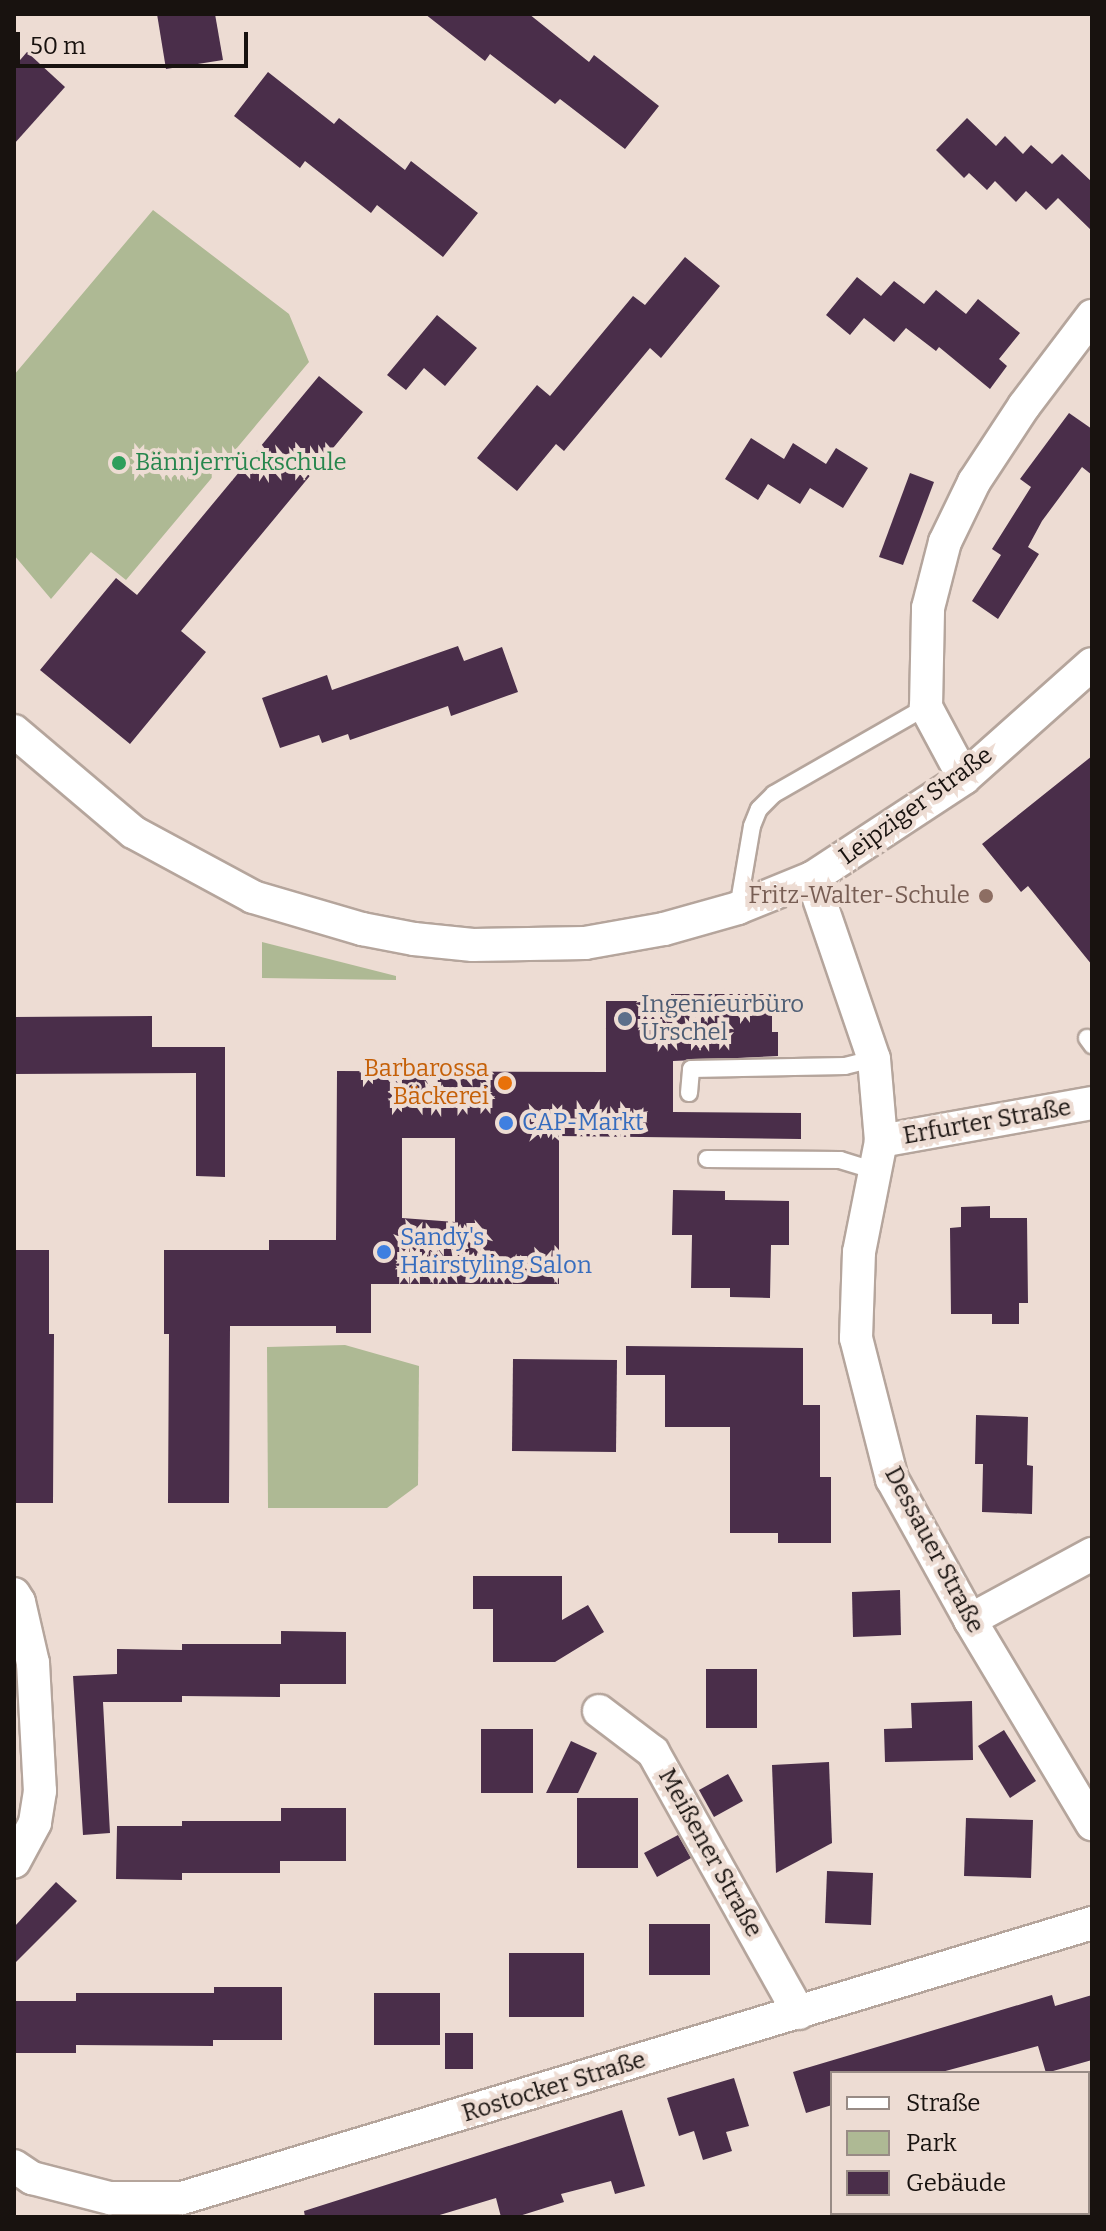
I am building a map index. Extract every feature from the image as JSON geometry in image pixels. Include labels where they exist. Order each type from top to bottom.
[{"type":"street","points":[[964,778],[926,707],[928,608],[945,542],[974,482],[1024,406],[1092,316]]},
{"type":"street","name":"Leipziger Straße","points":[[14,731],[133,832],[253,897],[362,929],[443,942],[534,947],[585,943],[664,929],[738,908],[812,878],[964,778],[1092,664]]},
{"type":"street","name":"Dessauer Straße","points":[[812,878],[874,1059],[878,1156],[859,1252],[856,1338],[892,1479],[970,1620],[1092,1824]]},
{"type":"street","name":"Erfurter Straße","points":[[878,1156],[1092,1103]]},
{"type":"street","points":[[970,1620],[1092,1554]]},
{"type":"street","points":[[14,1594],[19,1602],[33,1663],[40,1791],[35,1823],[14,1862]]},
{"type":"street","name":"Meißener Straße","points":[[599,1711],[653,1752],[799,2013]]},
{"type":"street","name":"Rostocker Straße","points":[[14,2166],[32,2178],[110,2198],[182,2198],[1092,1923]]},
{"type":"lane","points":[[738,908],[752,826],[759,809],[774,794],[926,707]]},
{"type":"lane","points":[[689,1093],[691,1069],[845,1066],[874,1059]]},
{"type":"lane","points":[[707,1159],[840,1160],[878,1156]]},
{"type":"green space","name":"Bännjerrückschule","points":[[153,210],[289,314],[309,362],[126,580],[91,552],[51,599],[14,555],[14,375]]},
{"type":"green space","points":[[262,942],[396,976],[396,980],[262,978]]},
{"type":"green space","points":[[345,1345],[419,1366],[418,1485],[387,1508],[268,1508],[267,1347]]},
{"type":"green space","points":[[1090,2176],[1092,2217],[941,2217],[1090,2215]]},
{"type":"building","points":[[157,14],[215,14],[223,60],[166,69]]},
{"type":"building","points":[[425,14],[529,14],[589,62],[594,55],[659,106],[625,149],[560,99],[555,104],[490,54],[485,61]]},
{"type":"building","points":[[27,52],[65,87],[14,144],[14,67]]},
{"type":"building","points":[[268,72],[334,124],[339,118],[405,170],[411,161],[478,213],[443,257],[377,205],[371,213],[305,161],[300,168],[234,116]]},
{"type":"building","points":[[967,118],[996,146],[1005,136],[1023,154],[1031,145],[1052,164],[1062,154],[1092,182],[1092,231],[1058,198],[1046,210],[1026,191],[1016,202],[995,181],[987,190],[969,173],[964,178],[936,150]]},
{"type":"building","points":[[685,257],[720,286],[661,358],[650,348],[564,451],[556,444],[517,491],[477,458],[537,385],[550,396],[633,296],[645,305]]},
{"type":"building","points":[[857,277],[881,296],[894,281],[924,304],[936,290],[966,314],[978,299],[1020,333],[999,359],[1007,366],[990,389],[939,347],[936,351],[906,328],[894,342],[864,318],[850,335],[826,315]]},
{"type":"building","points":[[437,315],[477,348],[445,386],[424,368],[406,390],[387,375]]},
{"type":"building","points":[[319,376],[363,412],[181,631],[206,652],[130,744],[40,670],[116,578],[137,595]]},
{"type":"building","points":[[1069,413],[1092,429],[1092,475],[1082,467],[1042,521],[1028,547],[1039,554],[998,619],[972,601],[1001,555],[992,549],[1031,487],[1020,479]]},
{"type":"building","points":[[751,438],[784,459],[793,443],[826,464],[836,448],[868,468],[843,508],[810,488],[800,504],[768,484],[758,500],[725,479]]},
{"type":"building","points":[[910,473],[934,482],[903,565],[879,557]]},
{"type":"building","points":[[458,646],[464,661],[502,647],[518,692],[451,716],[448,706],[350,740],[348,734],[322,743],[319,735],[280,748],[262,698],[327,675],[332,690]]},
{"type":"building","points":[[1092,756],[1092,965],[1028,886],[1021,892],[982,844]]},
{"type":"building","points":[[671,994],[772,994],[772,1032],[778,1032],[778,1056],[673,1061],[673,1112],[801,1113],[801,1139],[559,1136],[559,1284],[371,1284],[371,1333],[336,1333],[336,1326],[230,1326],[229,1503],[168,1503],[169,1334],[164,1334],[164,1250],[269,1250],[269,1240],[336,1240],[337,1071],[606,1072],[606,1001],[671,1001]],"holes":[[[402,1138],[455,1138],[455,1222],[402,1218]]]},
{"type":"building","points":[[152,1016],[152,1047],[225,1047],[225,1177],[196,1176],[196,1073],[14,1074],[14,1017]]},
{"type":"building","points":[[673,1190],[725,1191],[725,1200],[789,1201],[789,1245],[771,1245],[770,1298],[730,1297],[730,1288],[691,1288],[692,1235],[672,1235]]},
{"type":"building","points":[[990,1206],[990,1218],[1027,1218],[1028,1303],[1019,1303],[1019,1324],[992,1324],[992,1314],[951,1314],[950,1228],[961,1227],[961,1207]]},
{"type":"building","points":[[14,1250],[49,1250],[49,1334],[54,1334],[53,1503],[14,1503]]},
{"type":"building","points":[[626,1346],[803,1348],[803,1405],[820,1405],[820,1477],[831,1477],[831,1543],[778,1543],[778,1533],[730,1533],[730,1427],[665,1427],[665,1375],[626,1375]]},
{"type":"building","points":[[513,1359],[617,1360],[616,1452],[512,1451]]},
{"type":"building","points":[[976,1415],[1028,1417],[1027,1465],[1033,1466],[1032,1514],[982,1512],[983,1464],[975,1464]]},
{"type":"building","points":[[473,1576],[562,1576],[562,1620],[588,1605],[604,1632],[555,1662],[493,1662],[493,1609],[473,1609]]},
{"type":"building","points":[[900,1590],[901,1635],[853,1637],[852,1592]]},
{"type":"building","points":[[281,1631],[346,1632],[346,1684],[280,1684],[280,1697],[182,1696],[182,1702],[103,1702],[110,1833],[83,1835],[73,1676],[117,1674],[117,1649],[182,1650],[182,1644],[281,1644]]},
{"type":"building","points":[[706,1669],[757,1669],[757,1728],[706,1728]]},
{"type":"building","points":[[972,1701],[973,1760],[885,1762],[884,1729],[912,1728],[911,1703]]},
{"type":"building","points":[[481,1729],[533,1729],[533,1793],[481,1793]]},
{"type":"building","points":[[1004,1730],[1036,1781],[1010,1798],[978,1746]]},
{"type":"building","points":[[571,1741],[597,1753],[578,1793],[546,1793]]},
{"type":"building","points":[[829,1762],[832,1843],[776,1873],[772,1765]]},
{"type":"building","points":[[728,1774],[743,1801],[714,1817],[699,1790]]},
{"type":"building","points":[[577,1798],[638,1798],[638,1868],[577,1868]]},
{"type":"building","points":[[281,1808],[346,1808],[346,1861],[280,1861],[280,1873],[182,1873],[182,1880],[116,1879],[117,1826],[182,1826],[182,1821],[281,1821]]},
{"type":"building","points":[[966,1818],[1033,1820],[1031,1878],[964,1876]]},
{"type":"building","points":[[678,1835],[691,1858],[657,1877],[644,1853]]},
{"type":"building","points":[[827,1871],[873,1873],[871,1925],[825,1923]]},
{"type":"building","points":[[56,1882],[77,1901],[14,1964],[14,1927]]},
{"type":"building","points":[[649,1924],[710,1924],[710,1975],[649,1975]]},
{"type":"building","points":[[509,1953],[584,1953],[584,2017],[509,2017]]},
{"type":"building","points":[[214,1987],[282,1987],[282,2040],[213,2040],[213,2046],[76,2045],[76,2053],[14,2053],[14,2001],[76,2001],[76,1993],[214,1993]]},
{"type":"building","points":[[374,1993],[440,1993],[440,2045],[374,2045]]},
{"type":"building","points":[[1052,1995],[1055,2006],[1092,1995],[1092,2060],[1053,2071],[1045,2071],[1038,2046],[945,2071],[830,2071],[830,2106],[806,2113],[793,2072]]},
{"type":"building","points":[[445,2033],[473,2033],[473,2069],[445,2069]]},
{"type":"building","points":[[734,2078],[749,2126],[726,2132],[732,2151],[703,2160],[694,2131],[679,2136],[667,2098]]},
{"type":"building","points":[[622,2110],[645,2186],[615,2194],[611,2181],[561,2194],[564,2202],[516,2217],[501,2217],[496,2198],[433,2217],[305,2217],[304,2211]]},
{"type":"place","name":"Bännjerrückschule","points":[[119,463]]},
{"type":"place","name":"Fritz-Walter-Schule","points":[[986,896]]},
{"type":"place","name":"Ingenieurbüro Urschel","points":[[625,1019]]},
{"type":"place","name":"Barbarossa Bäckerei","points":[[505,1083]]},
{"type":"place","name":"CAP-Markt","points":[[506,1123]]},
{"type":"place","name":"Sandy's Hairstyling Salon","points":[[384,1252]]}]
